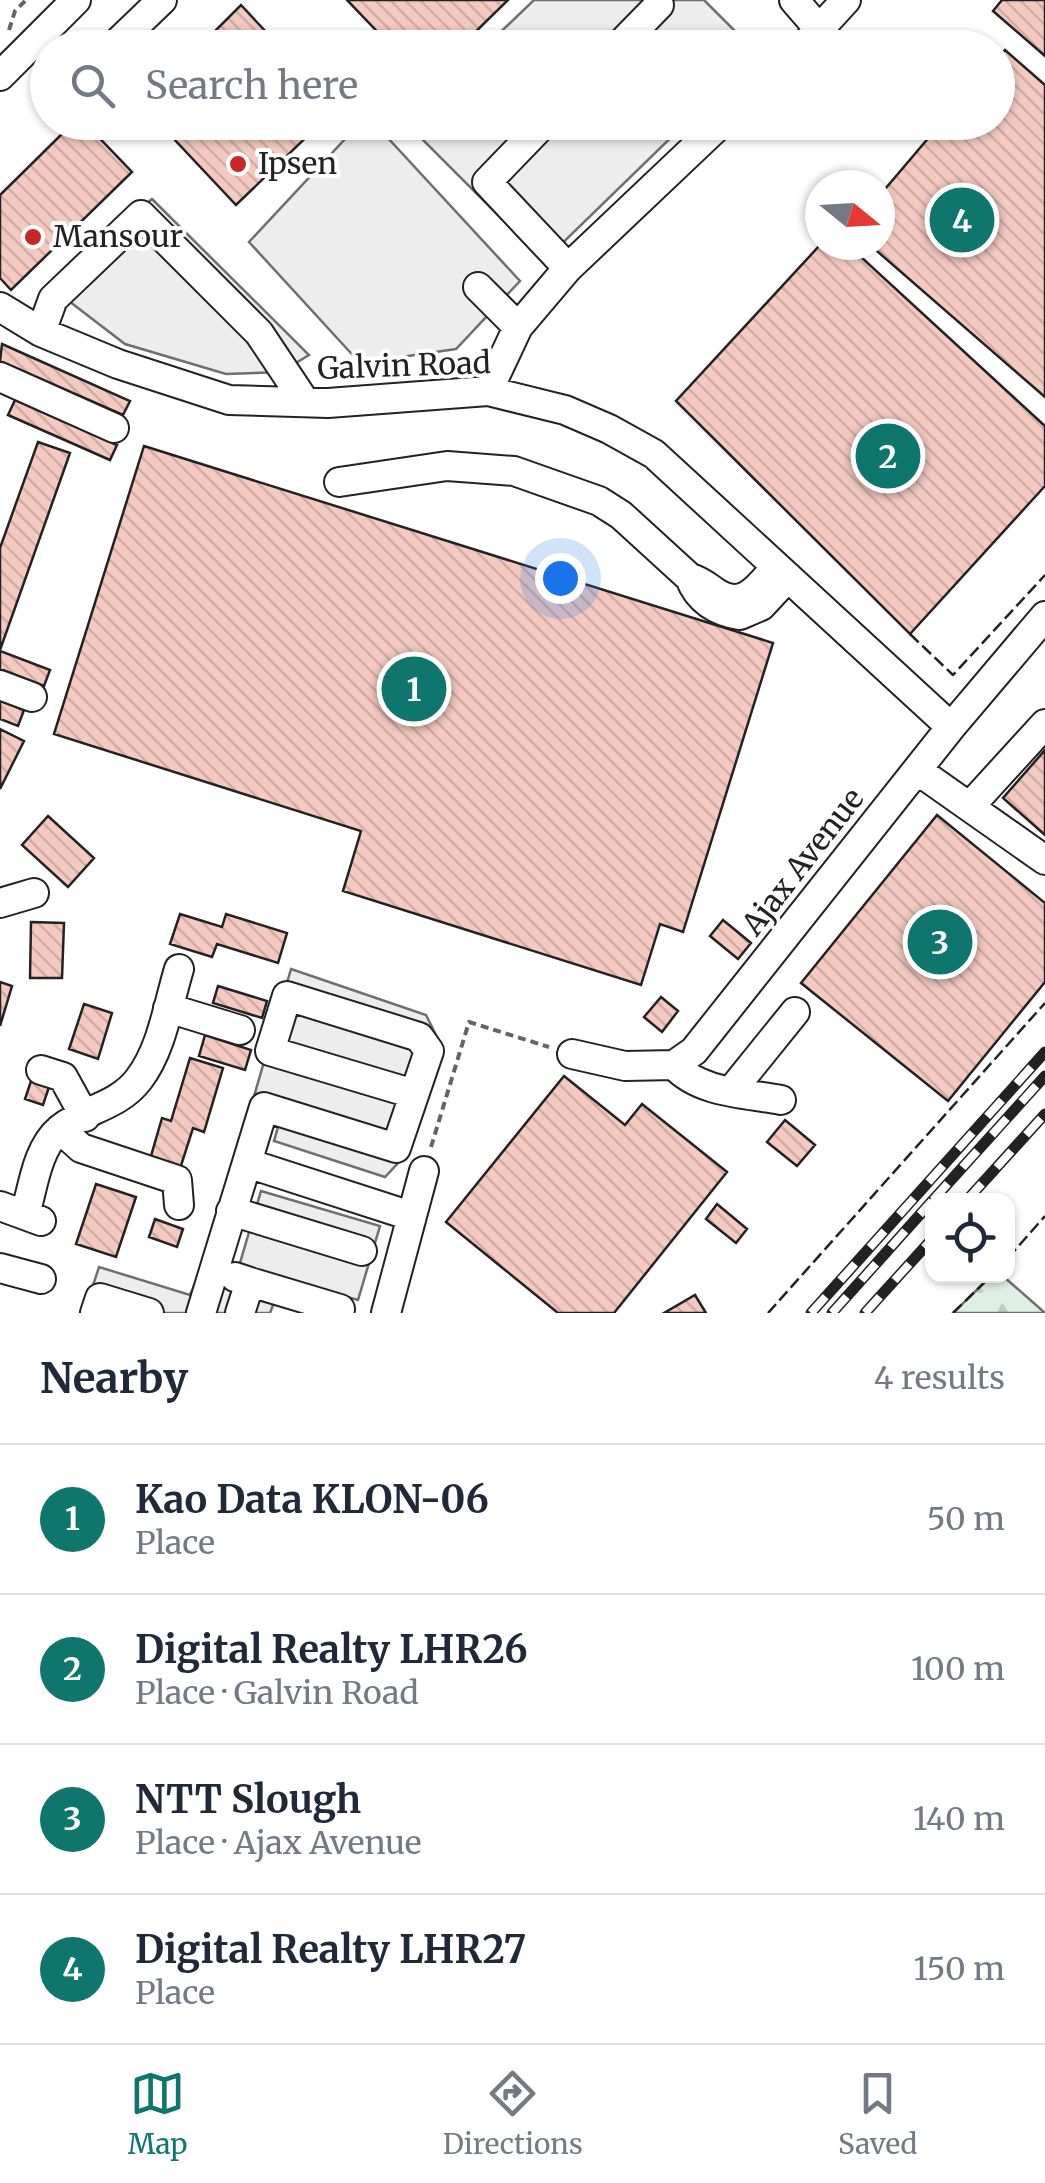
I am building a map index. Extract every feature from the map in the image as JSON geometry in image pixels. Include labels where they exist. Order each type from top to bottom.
[{"type":"street","points":[[53,30],[76,0]]},
{"type":"street","points":[[131,30],[162,0]]},
{"type":"street","points":[[794,0],[807,30]]},
{"type":"street","points":[[819,30],[846,0]]},
{"type":"street","points":[[635,30],[659,4]]},
{"type":"street","points":[[0,76],[30,53]]},
{"type":"street","points":[[528,140],[488,182],[568,268]]},
{"type":"street","points":[[488,391],[518,327],[568,268],[703,140]]},
{"type":"street","points":[[40,332],[54,299],[141,216],[259,333],[305,402]]},
{"type":"street","points":[[478,288],[518,327]]},
{"type":"street","name":"Galvin Road","points":[[0,306],[40,332],[118,364],[228,400],[305,402],[488,391],[564,410],[609,429],[654,454],[951,728]]},
{"type":"street","points":[[2,384],[114,428]]},
{"type":"street","points":[[339,482],[447,466],[514,470],[599,500],[690,578],[736,600],[782,572]]},
{"type":"street","name":"Ajax Avenue","points":[[674,1065],[694,1051],[1045,616]]},
{"type":"street","points":[[0,685],[32,697]]},
{"type":"street","points":[[971,806],[1045,724]]},
{"type":"street","points":[[918,770],[1045,860]]},
{"type":"street","points":[[0,903],[34,894]]},
{"type":"street","points":[[22,1214],[42,1153],[72,1123],[116,1102],[139,1080],[157,1044],[179,969]]},
{"type":"street","points":[[201,1313],[264,1107],[396,1148],[414,1094],[428,1051],[419,1037],[287,996],[270,1051],[414,1094]]},
{"type":"street","points":[[168,1008],[240,1030]]},
{"type":"street","points":[[732,1090],[795,1012]]},
{"type":"street","points":[[572,1054],[625,1066],[674,1065],[687,1079],[710,1088],[781,1100]]},
{"type":"street","points":[[42,1070],[62,1077],[81,1148],[177,1180],[179,1205]]},
{"type":"street","points":[[248,1164],[401,1213]]},
{"type":"street","points":[[386,1313],[401,1213],[424,1171]]},
{"type":"street","points":[[231,1211],[362,1251]]},
{"type":"street","points":[[0,1268],[41,1280]]},
{"type":"street","points":[[214,1270],[340,1309]]},
{"type":"street","points":[[240,1313],[250,1282]]},
{"type":"street","points":[[95,1313],[100,1298],[149,1313]]},
{"type":"path","points":[[424,1171],[469,1022],[572,1054]]},
{"type":"green space","points":[[984,1283],[1011,1283],[1045,1313],[953,1313]]},
{"type":"shaded area","points":[[534,0],[704,0],[734,30],[503,30]]},
{"type":"shaded area","points":[[344,140],[390,140],[520,281],[456,349],[360,363],[249,242]]},
{"type":"shaded area","points":[[423,140],[669,140],[544,261]]},
{"type":"shaded area","points":[[152,199],[309,355],[281,372],[226,374],[125,344],[48,285]]},
{"type":"shaded area","points":[[291,969],[426,1015],[438,1039],[399,1162],[385,1177],[274,1141],[278,1127],[248,1117]]},
{"type":"shaded area","points":[[261,1191],[380,1226],[358,1300],[283,1279],[270,1313],[84,1313],[99,1267],[190,1295],[200,1273],[233,1287]]},
{"type":"building","points":[[347,0],[508,0],[477,30],[376,30]]},
{"type":"building","points":[[1002,0],[1045,0],[1045,56],[1015,30],[993,11]]},
{"type":"building","points":[[241,5],[264,30],[216,30]]},
{"type":"building","points":[[1015,59],[1045,85],[1045,397],[887,260],[895,260],[895,177],[927,140],[1015,140]]},
{"type":"building","name":"Mansour","points":[[56,140],[101,140],[132,172],[11,290],[0,278],[0,195]]},
{"type":"building","name":"Ipsen","points":[[175,140],[303,140],[236,205]]},
{"type":"building","points":[[806,260],[864,260],[1045,426],[1045,486],[910,634],[676,401]]},
{"type":"building","points":[[2,344],[130,401],[123,415],[0,361]]},
{"type":"building","points":[[15,400],[117,445],[110,460],[8,415]]},
{"type":"building","points":[[38,442],[70,453],[0,650],[0,548]]},
{"type":"building","points":[[144,446],[773,643],[683,932],[660,924],[641,985],[343,891],[361,831],[54,734]]},
{"type":"building","points":[[0,651],[50,670],[44,686],[0,669]]},
{"type":"building","points":[[0,701],[24,710],[18,726],[0,719]]},
{"type":"building","points":[[0,729],[24,741],[0,789]]},
{"type":"building","points":[[1045,750],[1045,835],[1003,798]]},
{"type":"building","points":[[937,815],[1045,903],[1045,982],[948,1101],[801,983]]},
{"type":"building","points":[[48,816],[94,858],[68,887],[22,845]]},
{"type":"building","points":[[180,914],[222,927],[226,914],[287,933],[278,963],[217,944],[212,957],[170,944]]},
{"type":"building","points":[[723,920],[751,943],[738,959],[710,936]]},
{"type":"building","points":[[31,922],[64,923],[62,978],[30,978]]},
{"type":"building","points":[[0,982],[12,986],[0,1026]]},
{"type":"building","points":[[218,986],[267,1001],[262,1018],[213,1003]]},
{"type":"building","points":[[661,997],[678,1011],[662,1032],[644,1017]]},
{"type":"building","points":[[84,1004],[112,1013],[98,1059],[69,1049]]},
{"type":"building","points":[[205,1035],[251,1050],[245,1070],[199,1056]]},
{"type":"building","points":[[190,1058],[223,1068],[204,1132],[193,1128],[179,1172],[149,1163],[162,1118],[171,1121]]},
{"type":"building","points":[[564,1076],[625,1125],[642,1104],[727,1172],[614,1313],[558,1313],[446,1222]]},
{"type":"building","points":[[31,1081],[49,1087],[43,1105],[25,1099]]},
{"type":"building","points":[[785,1120],[815,1145],[797,1166],[767,1142]]},
{"type":"building","points":[[96,1184],[136,1197],[116,1257],[76,1244]]},
{"type":"building","points":[[717,1204],[747,1229],[736,1243],[706,1219]]},
{"type":"building","points":[[155,1219],[183,1229],[177,1247],[149,1237]]},
{"type":"building","points":[[695,1295],[706,1313],[664,1313]]},
{"type":"railway","points":[[811,1313],[1045,1052]]},
{"type":"railway","points":[[939,1193],[1045,1076]]},
{"type":"railway","points":[[973,1193],[1045,1114]]},
{"type":"railway","points":[[832,1313],[925,1209]]},
{"type":"railway","points":[[865,1313],[925,1247]]},
{"type":"fence","points":[[910,634],[953,675],[1045,575]]},
{"type":"fence","points":[[768,1313],[1045,1003]]},
{"type":"fence","points":[[1015,1250],[1045,1216]]},
{"type":"fence","points":[[953,1313],[984,1283]]},
{"type":"place","name":"Ipsen","points":[[238,164]]},
{"type":"place","name":"Digital Realty LHR27","points":[[962,220]]},
{"type":"place","name":"Mansour","points":[[33,237]]},
{"type":"place","name":"Digital Realty LHR26","points":[[888,456]]},
{"type":"place","name":"Kao Data KLON-06","points":[[414,689]]},
{"type":"place","name":"NTT Slough","points":[[940,942]]}]
